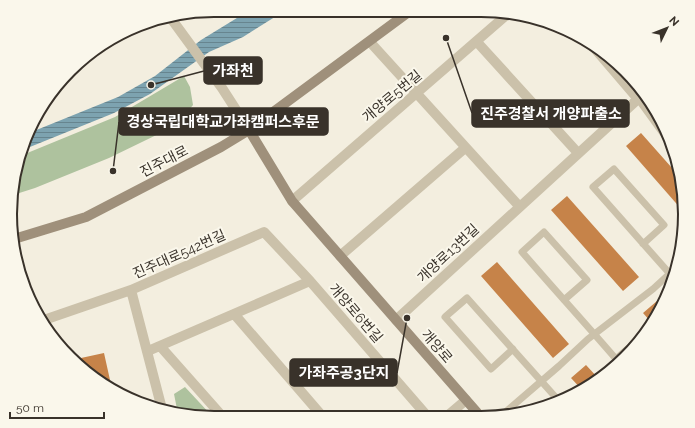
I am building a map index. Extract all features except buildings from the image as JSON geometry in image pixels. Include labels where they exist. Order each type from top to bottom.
[{"type":"street","name":"진주대로","points":[[19,238],[86,217],[221,147],[248,130],[402,17]]},
{"type":"street","name":"개양로5번길","points":[[292,201],[503,18]]},
{"type":"street","points":[[173,22],[248,130]]},
{"type":"street","points":[[370,42],[519,206]]},
{"type":"street","points":[[476,42],[578,153]]},
{"type":"street","points":[[616,72],[635,91]]},
{"type":"street","name":"개양로13번길","points":[[396,320],[519,206],[578,153],[641,100]]},
{"type":"street","name":"개양로","points":[[248,130],[292,201],[476,411]]},
{"type":"street","points":[[340,256],[465,148]]},
{"type":"street","name":"개양로6번길","points":[[264,232],[310,281],[423,411]]},
{"type":"street","name":"진주대로542번길","points":[[161,403],[131,290],[264,232]]},
{"type":"street","name":"개양로6번길","points":[[148,351],[235,315],[310,281]]},
{"type":"street","points":[[47,319],[131,290]]},
{"type":"street","points":[[235,315],[316,411]]},
{"type":"street","points":[[160,346],[218,411]]},
{"type":"street","points":[[453,411],[466,400]]},
{"type":"lane","points":[[643,244],[664,225],[614,169],[593,187],[643,244],[669,273]]},
{"type":"lane","points":[[564,300],[587,280],[544,232],[522,252],[564,300],[615,358]]},
{"type":"lane","points":[[509,409],[594,334],[668,275]]},
{"type":"lane","points":[[513,349],[492,369],[445,317],[467,298],[542,380],[555,396]]},
{"type":"green space","points":[[184,76],[190,87],[193,105],[175,126],[109,158],[18,193],[26,153],[115,117]]},
{"type":"green space","points":[[185,387],[207,411],[177,407],[174,394]]},
{"type":"water","points":[[239,17],[275,17],[243,37],[209,52],[150,94],[114,113],[28,148],[36,130],[118,97],[155,76],[201,40]]},
{"type":"place","name":"진주경찰서 개양파출소","points":[[446,38]]},
{"type":"place","name":"가좌천","points":[[151,85]]},
{"type":"place","name":"경상국립대학교가좌캠퍼스후문","points":[[113,171]]},
{"type":"place","name":"가좌주공3단지","points":[[407,318]]}]
